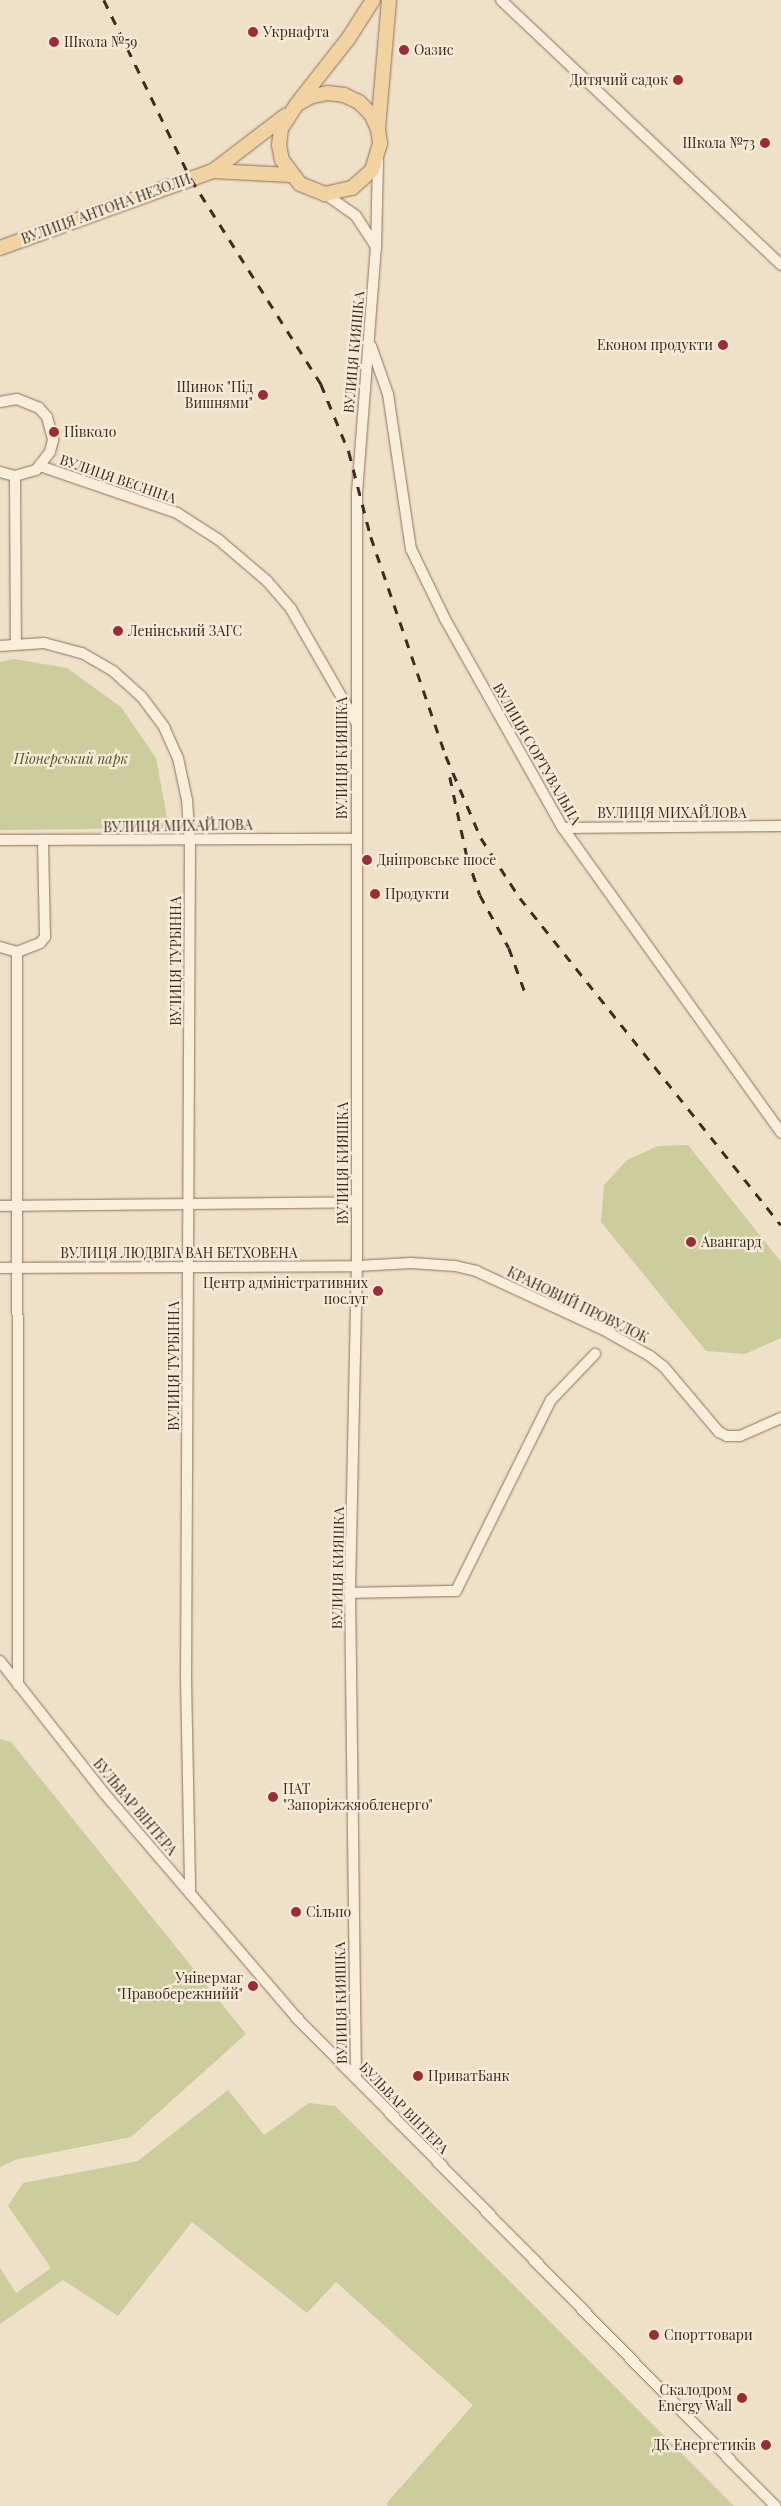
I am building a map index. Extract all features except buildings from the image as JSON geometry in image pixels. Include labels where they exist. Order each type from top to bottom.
[{"type":"main road","points":[[374,0],[348,40],[293,109],[279,145],[282,160],[290,174],[300,184],[325,194],[352,188],[368,175],[378,157],[378,129],[389,0]]},
{"type":"main road","points":[[213,171],[312,96],[328,92],[344,95],[359,102],[371,114],[378,129]]},
{"type":"main road","points":[[213,171],[290,174]]},
{"type":"main road","name":"ВУЛИЦЯ АНТОНА НЕЗОЛИ","points":[[0,248],[213,171]]},
{"type":"street","points":[[500,0],[781,265]]},
{"type":"street","name":"ВУЛИЦЯ КИЯШКА","points":[[356,2078],[350,1593],[358,1266],[355,838],[358,492],[376,248],[378,157]]},
{"type":"street","points":[[325,194],[356,216],[376,248]]},
{"type":"street","name":"ВУЛИЦЯ СОРТУВАЛЬНА","points":[[369,343],[388,394],[411,549],[454,636],[563,828],[781,1133]]},
{"type":"street","points":[[0,389],[2,401]]},
{"type":"street","name":"ВУЛИЦЯ ВЕСНІНА","points":[[2,401],[29,402],[47,417],[53,440],[50,452],[40,466],[26,474],[15,476]]},
{"type":"street","name":"ВУЛИЦЯ ВЕСНІНА","points":[[40,466],[177,513],[219,540],[267,581],[291,610],[356,723]]},
{"type":"street","points":[[0,472],[15,476],[16,644]]},
{"type":"street","name":"ВУЛИЦЯ ТУРБІННА","points":[[0,646],[44,644],[82,653],[113,672],[141,696],[164,727],[178,758],[187,800],[190,839],[186,1677],[190,1894]]},
{"type":"street","name":"ВУЛИЦЯ МИХАЙЛОВА","points":[[563,828],[781,826]]},
{"type":"street","name":"ВУЛИЦЯ МИХАЙЛОВА","points":[[0,840],[43,842],[355,838]]},
{"type":"street","points":[[0,947],[17,952],[40,943],[44,937],[43,842]]},
{"type":"street","points":[[17,952],[15,1268],[18,1685]]},
{"type":"street","points":[[0,1206],[357,1202]]},
{"type":"street","name":"КРАНОВИЙ ПРОВУЛОК","points":[[358,1266],[438,1264],[485,1275],[602,1329],[650,1356],[664,1367],[719,1432],[728,1436],[740,1436],[781,1418]]},
{"type":"street","name":"ВУЛИЦЯ ЛЮДВІГА ВАН БЕТХОВЕНА","points":[[0,1268],[358,1266]]},
{"type":"street","points":[[350,1593],[456,1591],[551,1400],[595,1354]]},
{"type":"street","name":"БУЛЬВАР ВІНТЕРА","points":[[0,1661],[190,1894],[356,2078],[775,2506]]},
{"type":"green space","name":"Піонерський парк","points":[[14,659],[67,668],[121,707],[156,758],[169,828],[0,830],[0,662]]},
{"type":"green space","name":"Авангард","points":[[688,1145],[781,1262],[781,1338],[745,1354],[706,1351],[601,1222],[604,1185],[627,1160],[658,1146]]},
{"type":"green space","points":[[0,1739],[11,1742],[246,2034],[131,2137],[15,2160],[0,2167]]},
{"type":"green space","points":[[228,2090],[264,2135],[309,2103],[335,2106],[734,2506],[388,2506],[386,2504],[473,2405],[336,2282],[307,2313],[192,2222],[118,2316],[63,2280],[0,2324],[0,2268],[16,2293],[51,2268],[8,2206],[23,2183],[138,2161]]},
{"type":"railway","points":[[104,0],[191,179],[321,384],[349,452],[371,537],[446,756],[481,838],[520,898],[781,1225]]},
{"type":"railway","points":[[450,777],[467,856],[480,895],[509,948],[526,995]]},
{"type":"place","name":"Укрнафта","points":[[253,32]]},
{"type":"place","name":"Школа №59","points":[[54,42]]},
{"type":"place","name":"Оазис","points":[[404,50]]},
{"type":"place","name":"Дитячий садок","points":[[678,80]]},
{"type":"place","name":"Школа №73","points":[[765,143]]},
{"type":"place","name":"Економ продукти","points":[[723,345]]},
{"type":"place","name":"Шинок \"Під Вишнями\"","points":[[263,395]]},
{"type":"place","name":"Півколо","points":[[54,432]]},
{"type":"place","name":"Ленінський ЗАГС","points":[[118,631]]},
{"type":"place","name":"Дніпровське шосе","points":[[367,860]]},
{"type":"place","name":"Продукти","points":[[375,894]]},
{"type":"place","name":"Авангард","points":[[691,1242]]},
{"type":"place","name":"Центр адміністративних послуг","points":[[378,1291]]},
{"type":"place","name":"ПАТ \"Запоріжжяобленерго\"","points":[[273,1797]]},
{"type":"place","name":"Сільпо","points":[[296,1912]]},
{"type":"place","name":"Універмаг \"Правобережнийй\"","points":[[253,1986]]},
{"type":"place","name":"ПриватБанк","points":[[418,2076]]},
{"type":"place","name":"Спорттовари","points":[[654,2335]]},
{"type":"place","name":"Скалодром Energy Wall","points":[[742,2398]]},
{"type":"place","name":"ДК Енергетиків","points":[[766,2445]]}]
